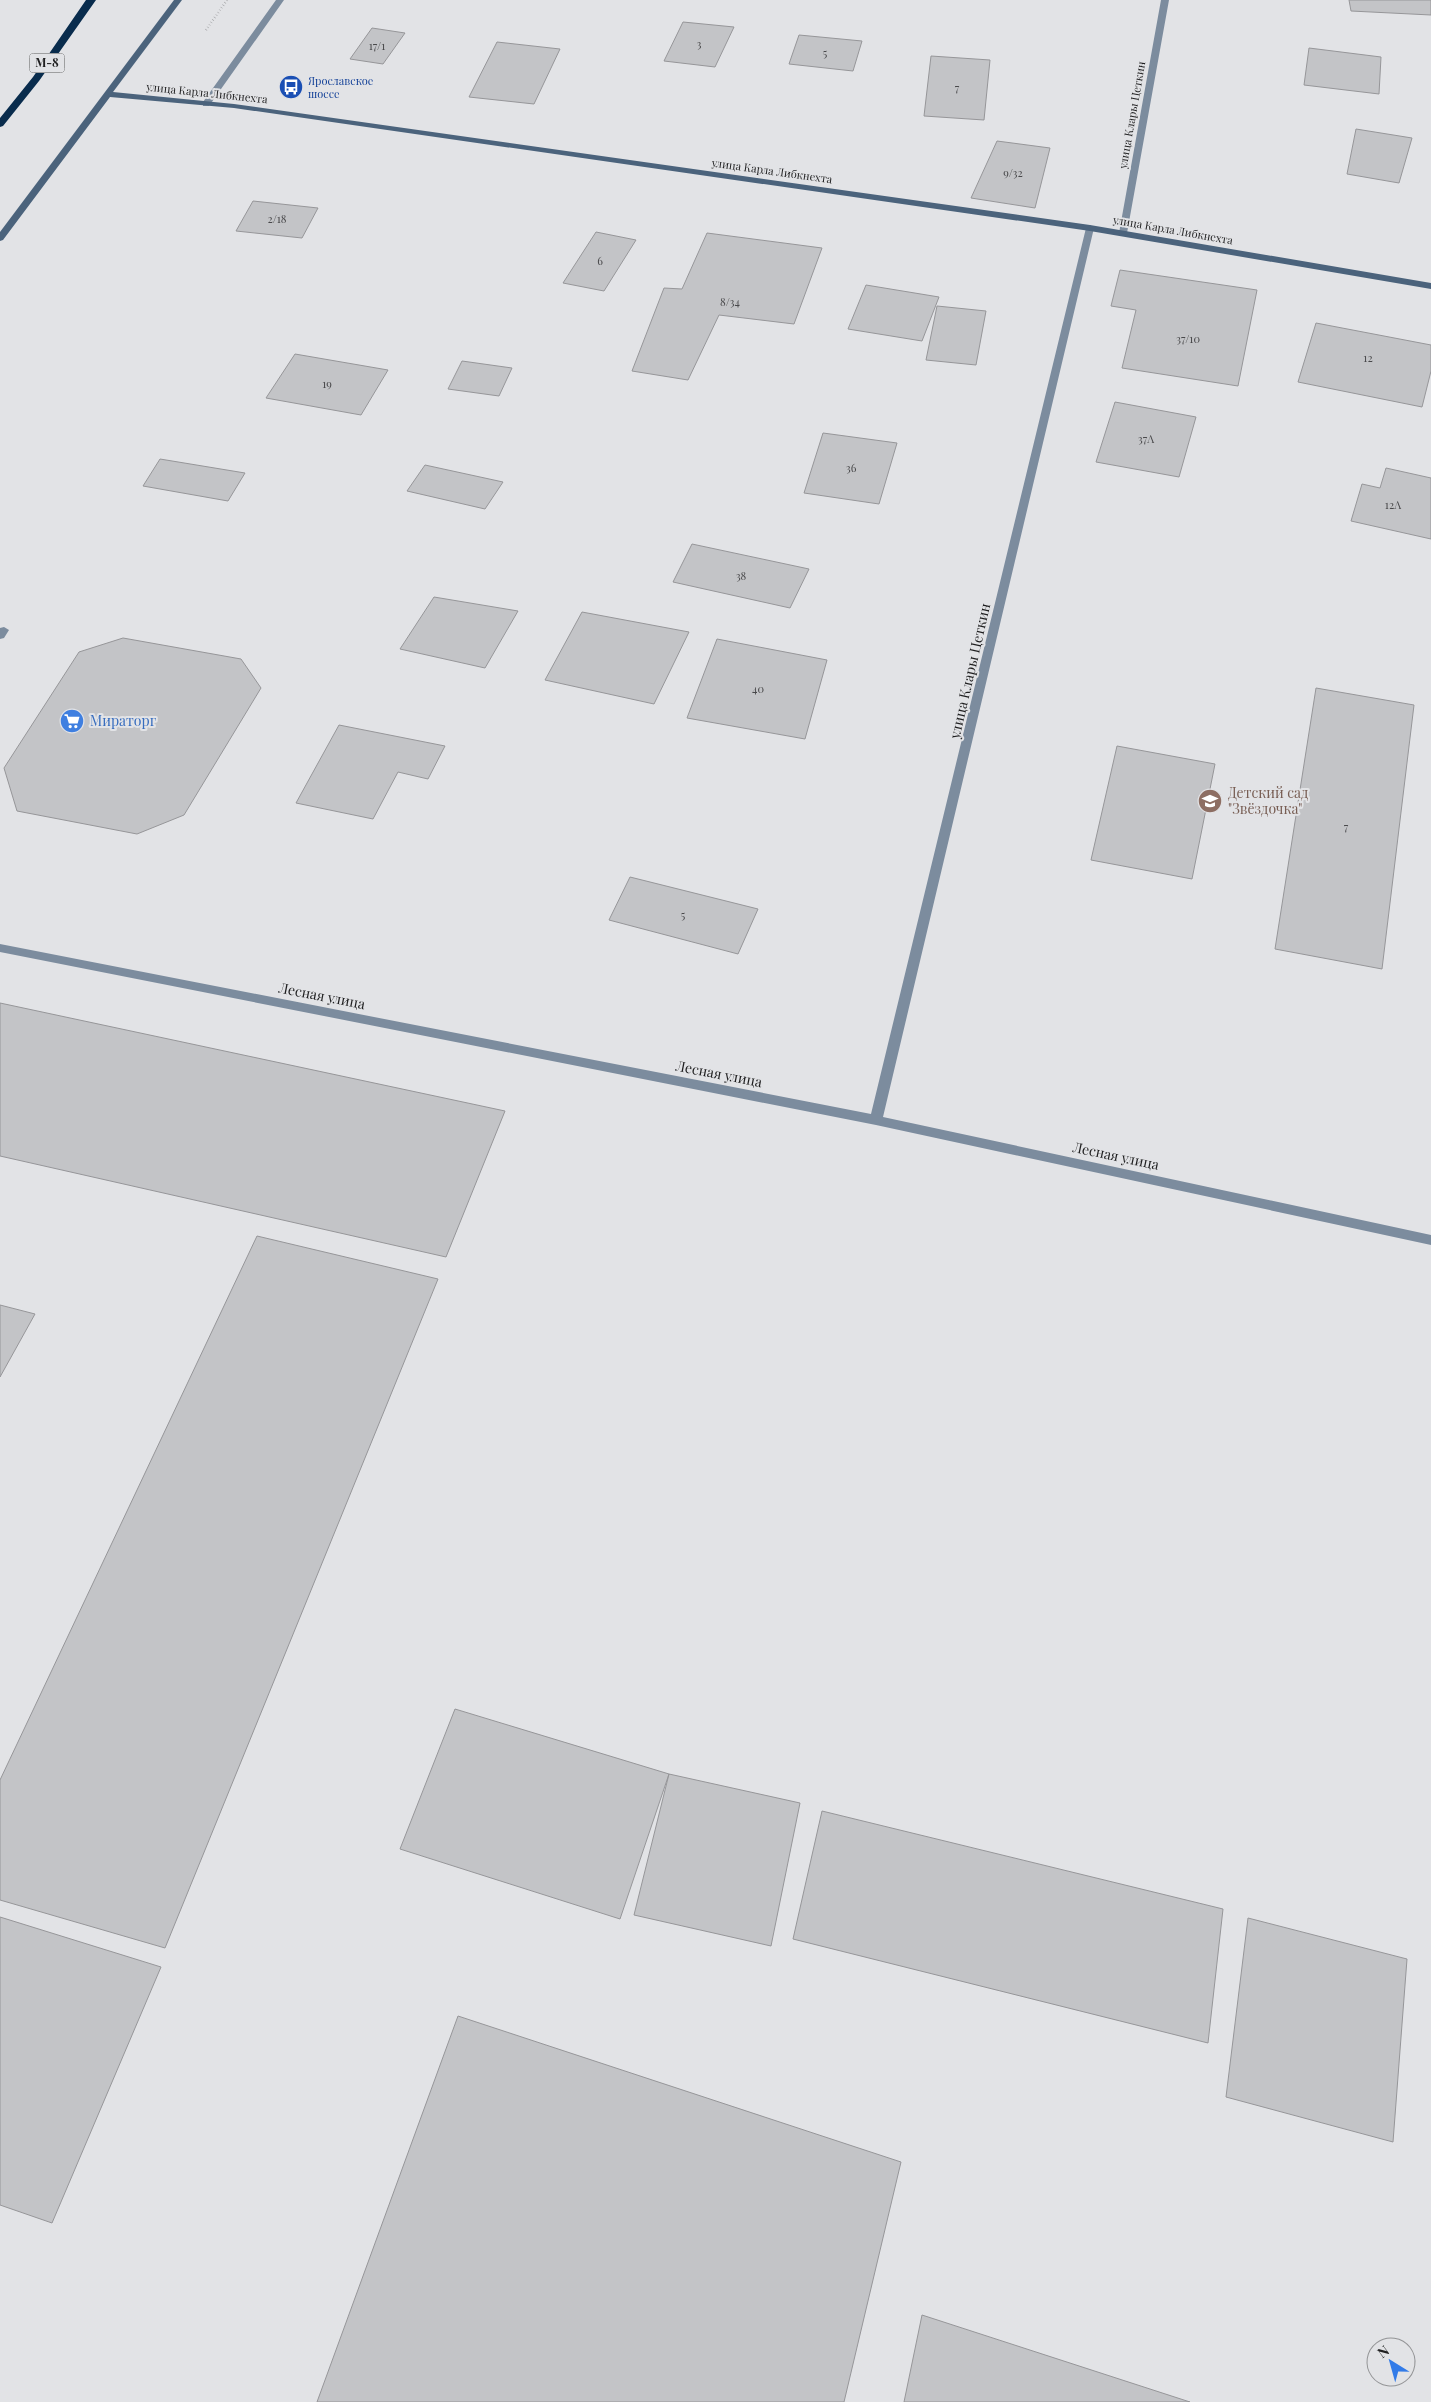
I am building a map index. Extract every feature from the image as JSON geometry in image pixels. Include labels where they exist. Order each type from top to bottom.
[{"type":"highway","name":"М-8","points":[[0,124],[36,79],[91,0]]},
{"type":"street","points":[[0,238],[178,0]]},
{"type":"street","points":[[206,104],[280,0]]},
{"type":"street","name":"улица Клары Цеткин","points":[[1123,233],[1165,0]]},
{"type":"street","name":"улица Карла Либкнехта","points":[[107,94],[206,104],[1090,228],[1431,286]]},
{"type":"street","name":"улица Клары Цеткин","points":[[876,1120],[1090,228]]},
{"type":"street","name":"Лесная улица","points":[[0,948],[876,1120],[1431,1240]]},
{"type":"path","points":[[206,30],[227,0]]},
{"type":"building","points":[[1349,0],[1431,0],[1431,15],[1351,11]]},
{"type":"building","points":[[683,22],[734,27],[715,67],[664,61]]},
{"type":"building","points":[[372,28],[405,33],[383,64],[350,59]]},
{"type":"building","points":[[799,35],[862,41],[853,71],[789,64]]},
{"type":"building","points":[[497,42],[560,49],[534,104],[469,97]]},
{"type":"building","points":[[1309,48],[1381,57],[1379,94],[1304,85]]},
{"type":"building","points":[[931,56],[990,60],[984,120],[924,116]]},
{"type":"building","points":[[1356,129],[1412,138],[1399,183],[1347,174]]},
{"type":"building","points":[[997,141],[1050,148],[1035,208],[971,198]]},
{"type":"building","points":[[253,201],[318,208],[302,238],[236,231]]},
{"type":"building","points":[[596,232],[636,240],[604,291],[563,283]]},
{"type":"building","points":[[707,233],[822,248],[794,324],[719,315],[688,380],[632,371],[664,288],[682,289]]},
{"type":"building","points":[[1120,270],[1257,290],[1238,386],[1122,368],[1136,310],[1111,306]]},
{"type":"building","points":[[866,285],[939,297],[922,341],[848,329]]},
{"type":"building","points":[[937,306],[986,311],[976,365],[926,360]]},
{"type":"building","points":[[1316,323],[1431,345],[1431,371],[1422,407],[1298,382]]},
{"type":"building","points":[[295,354],[388,370],[361,415],[266,398]]},
{"type":"building","points":[[462,361],[512,368],[499,396],[448,389]]},
{"type":"building","points":[[1115,402],[1196,417],[1179,477],[1096,462]]},
{"type":"building","points":[[823,433],[897,443],[879,504],[804,493]]},
{"type":"building","points":[[160,459],[245,473],[228,501],[143,486]]},
{"type":"building","points":[[425,465],[503,482],[485,509],[407,491]]},
{"type":"building","points":[[1386,468],[1431,478],[1431,539],[1351,521],[1362,484],[1380,488]]},
{"type":"building","points":[[692,544],[809,569],[790,608],[673,582]]},
{"type":"building","points":[[434,597],[518,611],[485,668],[400,649]]},
{"type":"building","points":[[582,612],[689,632],[654,704],[545,680]]},
{"type":"building","points":[[123,638],[241,659],[261,688],[184,815],[137,834],[17,811],[4,768],[79,652]]},
{"type":"building","points":[[717,639],[827,660],[805,739],[687,718]]},
{"type":"building","points":[[1316,688],[1414,705],[1382,969],[1275,949]]},
{"type":"building","points":[[339,725],[445,746],[428,779],[398,772],[373,819],[296,803]]},
{"type":"building","points":[[1117,746],[1215,764],[1192,879],[1091,860]]},
{"type":"building","points":[[630,877],[758,909],[738,954],[609,920]]},
{"type":"building","points":[[0,1003],[505,1111],[446,1257],[0,1156]]},
{"type":"building","points":[[257,1236],[438,1279],[165,1948],[0,1900],[0,1780]]},
{"type":"building","points":[[0,1305],[35,1314],[0,1377]]},
{"type":"building","points":[[455,1709],[669,1774],[620,1919],[400,1849]]},
{"type":"building","points":[[669,1774],[800,1803],[771,1946],[634,1915]]},
{"type":"building","points":[[822,1811],[1223,1909],[1208,2043],[793,1939]]},
{"type":"building","points":[[0,1917],[161,1967],[52,2223],[0,2205]]},
{"type":"building","points":[[1248,1918],[1407,1959],[1393,2142],[1226,2097]]},
{"type":"building","points":[[458,2016],[901,2162],[844,2402],[317,2402]]},
{"type":"building","points":[[922,2315],[1190,2402],[904,2402]]},
{"type":"place","name":"Ярославское шоссе","points":[[291,87]]},
{"type":"place","name":"Мираторг","points":[[72,721]]},
{"type":"place","name":"Детский сад \"Звёздочка\"","points":[[1210,801]]}]
